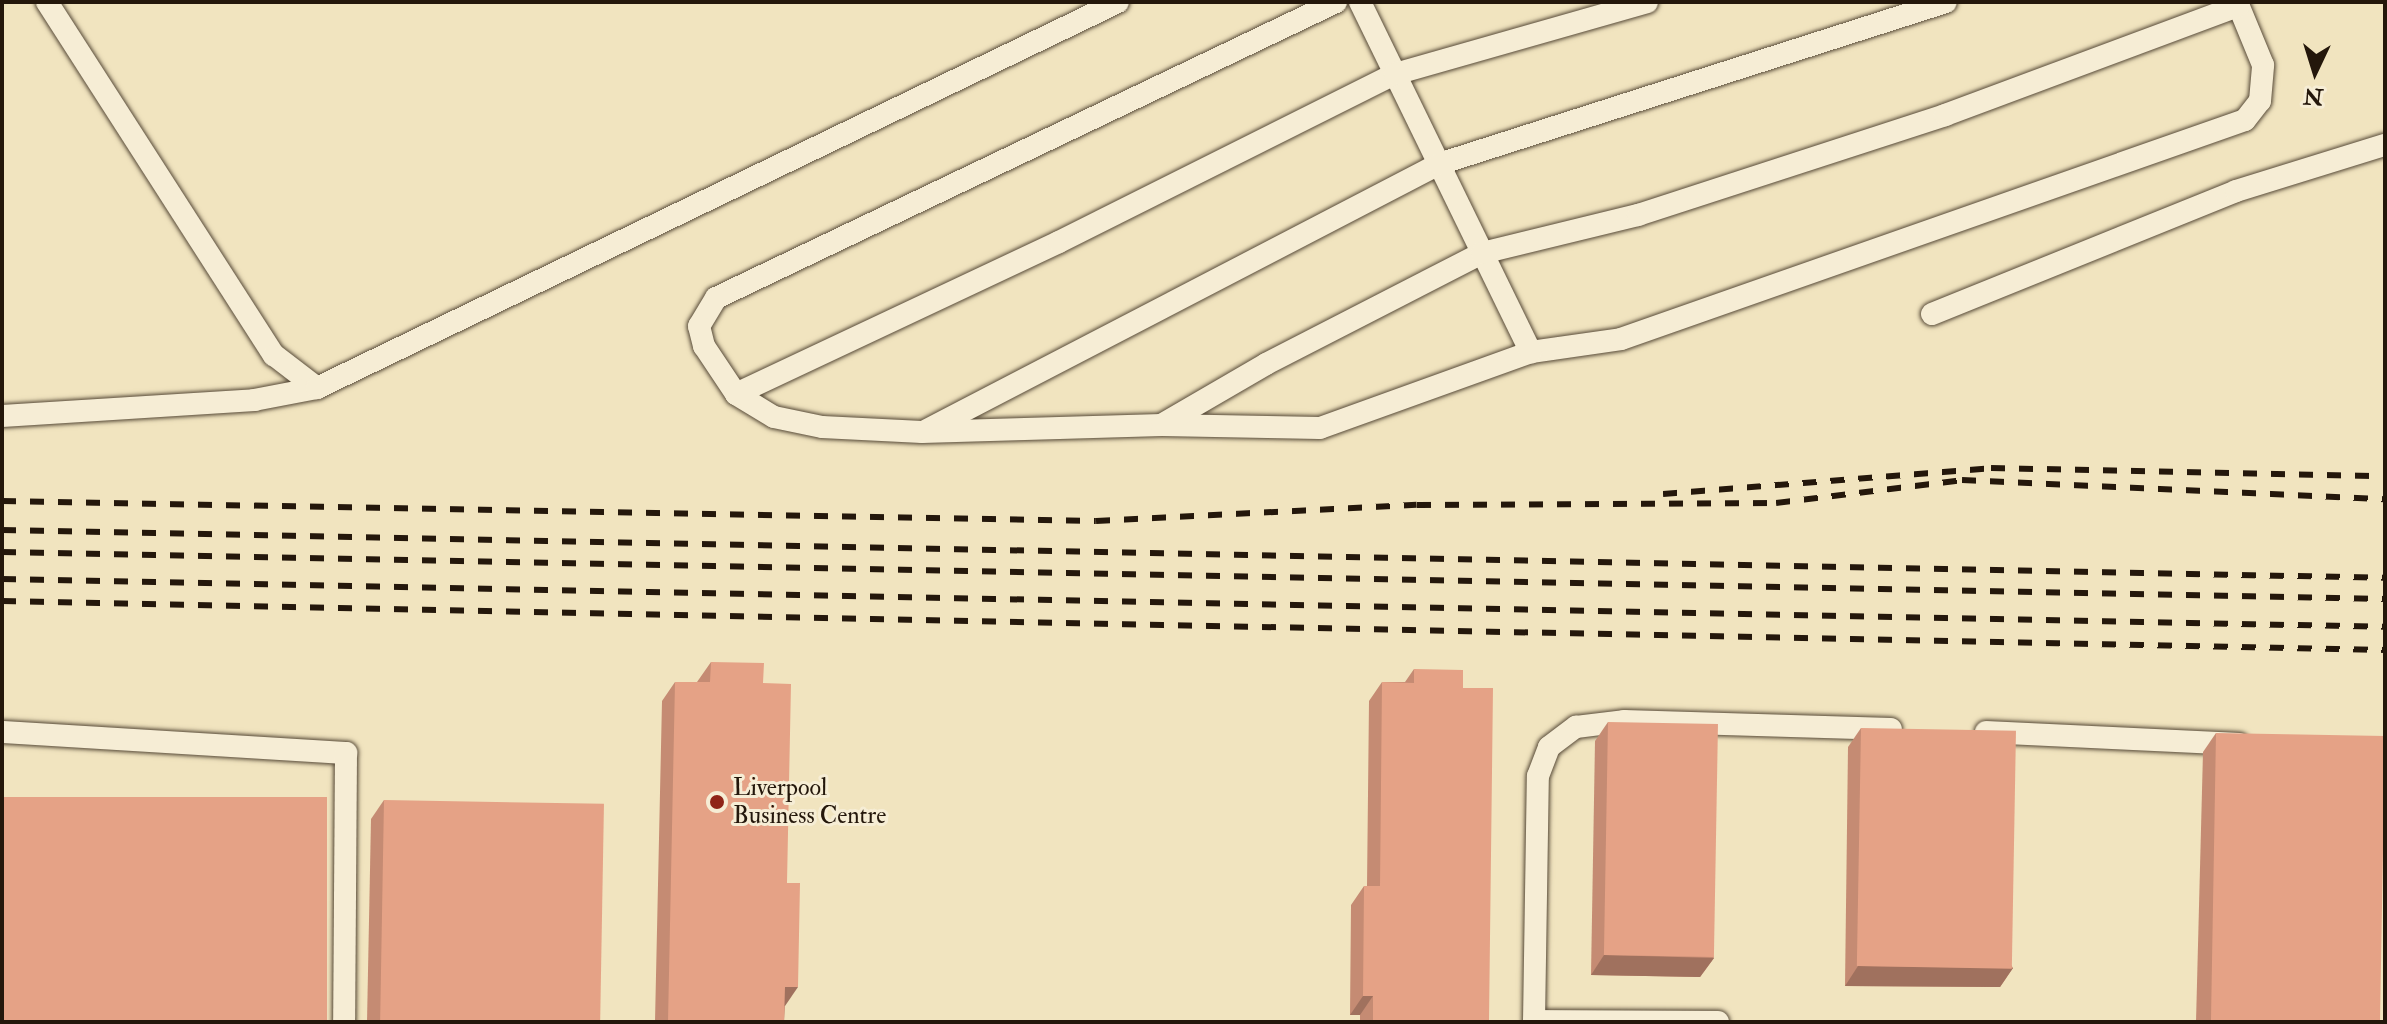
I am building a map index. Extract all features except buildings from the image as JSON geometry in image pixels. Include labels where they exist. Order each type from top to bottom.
[{"type":"lane","points":[[47,2],[274,355],[317,388]]},
{"type":"lane","points":[[2,416],[254,400],[317,388],[1118,2]]},
{"type":"lane","points":[[1162,425],[1266,364],[1482,253],[1638,215],[1857,144],[2237,4],[2263,65],[2260,101],[2245,120],[1621,339],[1531,352],[1320,428],[1162,425],[922,432],[822,427],[774,417],[736,394],[704,346],[699,326],[716,298],[1336,2]]},
{"type":"lane","points":[[1360,2],[1531,352]]},
{"type":"lane","points":[[736,394],[1059,242],[1395,74],[1647,2]]},
{"type":"lane","points":[[922,432],[1439,164],[1946,2]]},
{"type":"lane","points":[[1932,314],[2236,191],[2385,145]]},
{"type":"lane","points":[[1718,1022],[1534,1021],[1538,776],[1549,747],[1576,727],[1624,721],[1912,730]]},
{"type":"lane","points":[[1960,731],[2200,738],[2256,746]]},
{"type":"lane","points":[[2,732],[346,753],[344,1022]]},
{"type":"railway","points":[[1663,494],[1991,468],[2385,476]]},
{"type":"railway","points":[[2,501],[1096,521],[1417,505],[1776,503],[1962,480],[2385,499]]},
{"type":"railway","points":[[2,530],[2385,578]]},
{"type":"railway","points":[[2,552],[2385,599]]},
{"type":"railway","points":[[2,579],[2385,627]]},
{"type":"railway","points":[[2,601],[2385,650]]},
{"type":"place","name":"Liverpool Business Centre","points":[[717,802]]}]
